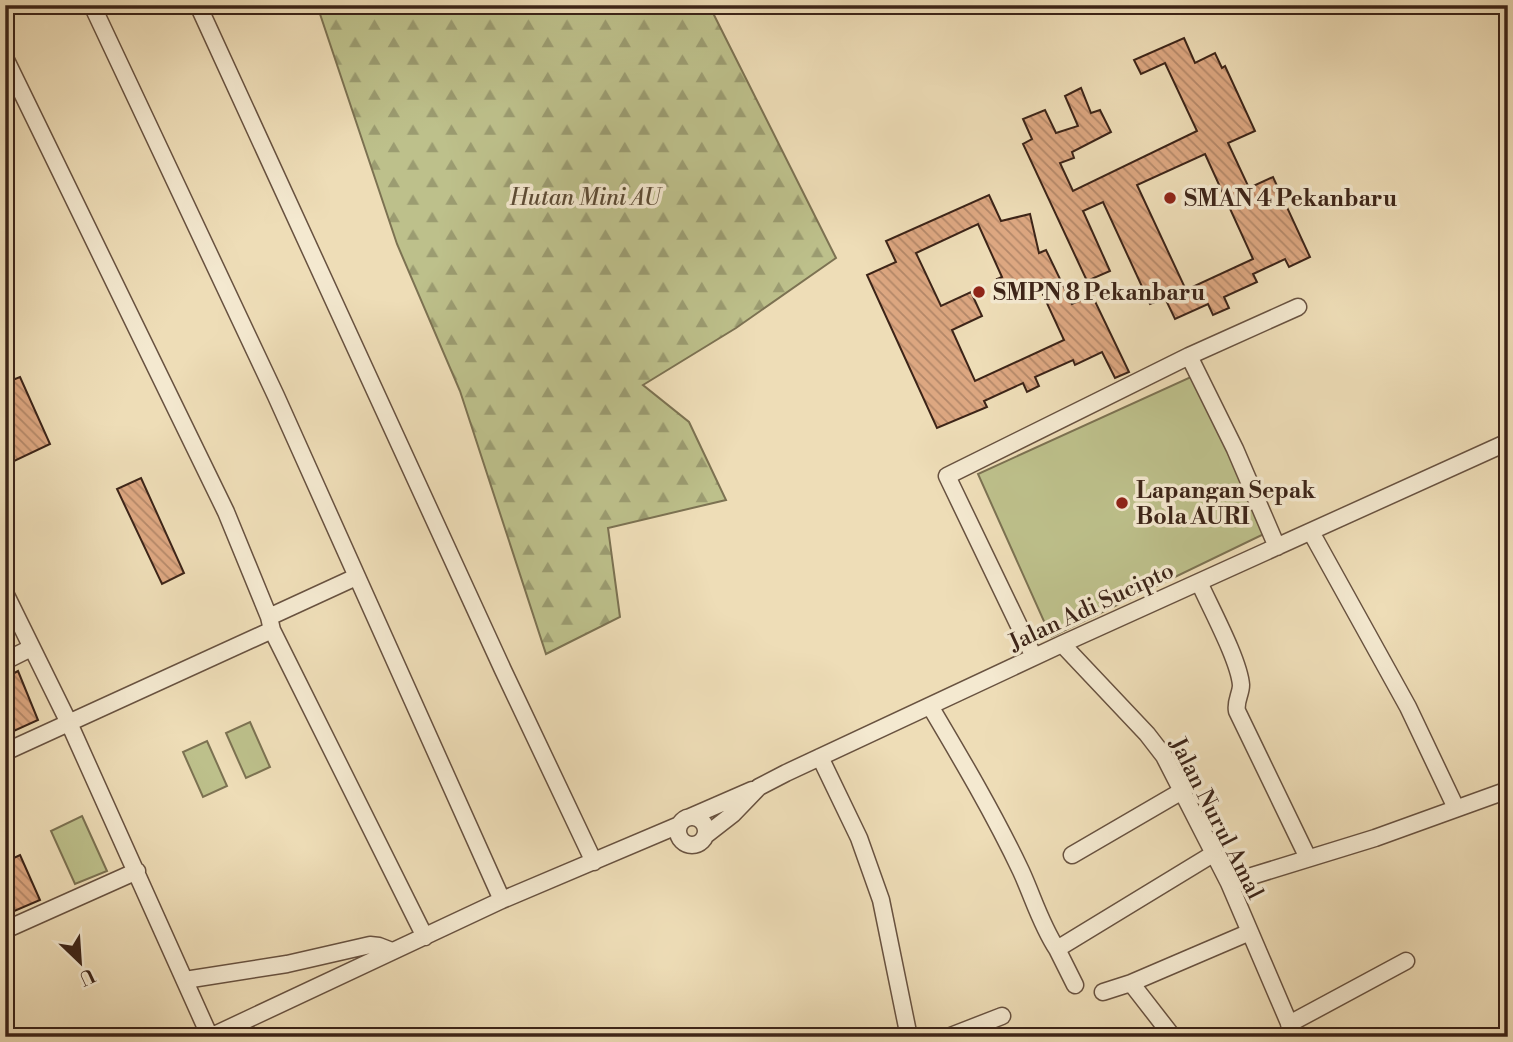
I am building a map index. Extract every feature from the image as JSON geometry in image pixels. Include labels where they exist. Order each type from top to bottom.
[{"type":"street","points":[[92,5],[276,396],[502,901]]},
{"type":"street","points":[[198,5],[594,862]]},
{"type":"street","points":[[5,58],[226,512],[270,624],[425,937]]},
{"type":"street","points":[[1034,657],[947,476],[1189,356],[1298,307]]},
{"type":"street","points":[[1189,356],[1235,449],[1278,547]]},
{"type":"street","name":"Jalan Adi Sucipto","points":[[706,835],[733,814],[759,787],[820,757],[1508,442]]},
{"type":"street","points":[[1311,532],[1408,707],[1456,808]]},
{"type":"street","points":[[5,752],[270,624],[356,577]]},
{"type":"street","points":[[1199,582],[1236,665],[1241,685],[1236,700],[1237,711],[1308,859]]},
{"type":"street","points":[[5,593],[69,723],[210,1037],[392,951],[759,787]]},
{"type":"street","name":"Jalan Nurul Amal","points":[[1062,644],[1147,734],[1164,756],[1228,883],[1292,1030]]},
{"type":"street","points":[[5,661],[31,648]]},
{"type":"street","points":[[930,706],[986,802],[1021,871],[1049,938],[1074,985]]},
{"type":"street","points":[[820,757],[859,838],[881,900],[909,1037]]},
{"type":"street","points":[[1228,883],[1375,838],[1508,790]]},
{"type":"street","points":[[1072,855],[1182,791]]},
{"type":"street","points":[[685,821],[703,822],[706,835],[697,845],[688,845],[678,834],[685,821]]},
{"type":"street","points":[[1057,949],[1213,854]]},
{"type":"street","points":[[5,930],[137,871]]},
{"type":"street","points":[[1103,992],[1131,983],[1250,932]]},
{"type":"street","points":[[185,980],[287,964],[370,945],[392,951]]},
{"type":"street","points":[[1292,1030],[1406,961]]},
{"type":"street","points":[[1131,983],[1173,1037]]},
{"type":"street","points":[[948,1037],[1002,1016]]},
{"type":"green space","name":"Hutan Mini AU","points":[[317,5],[709,5],[836,258],[736,328],[643,385],[689,422],[726,500],[608,528],[620,617],[546,654],[460,391],[397,244]]},
{"type":"green space","name":"Lapangan Sepak Bola AURI","points":[[1193,376],[1266,533],[1051,637],[978,474]]},
{"type":"green space","points":[[250,722],[270,767],[246,778],[226,733]]},
{"type":"green space","points":[[207,741],[227,786],[203,797],[183,752]]},
{"type":"green space","points":[[82,816],[107,871],[75,884],[51,831]]},
{"type":"building","points":[[1184,38],[1195,63],[1215,53],[1222,68],[1225,66],[1255,131],[1228,143],[1249,188],[1273,177],[1310,257],[1289,267],[1285,259],[1253,274],[1257,282],[1224,297],[1229,308],[1213,315],[1208,304],[1175,319],[1165,298],[1150,304],[1103,202],[1083,211],[1110,271],[1087,281],[1023,144],[1032,139],[1023,119],[1045,110],[1056,133],[1078,126],[1065,96],[1081,88],[1091,113],[1100,110],[1111,132],[1072,152],[1074,158],[1060,163],[1073,191],[1197,131],[1165,63],[1141,74],[1134,60]],"holes":[[[1205,154],[1253,259],[1186,290],[1137,185]]]},
{"type":"building","points":[[989,195],[1001,221],[1030,214],[1039,253],[1046,250],[1072,304],[1092,295],[1129,372],[1115,378],[1102,352],[1075,365],[1073,360],[1035,377],[1039,386],[1027,392],[1023,383],[984,401],[987,407],[937,428],[867,275],[896,262],[886,241]],"holes":[[[978,224],[1002,277],[997,279],[1007,302],[1040,288],[1064,340],[975,381],[952,330],[982,316],[971,292],[941,306],[916,253]]]},
{"type":"building","points":[[20,377],[50,444],[10,463],[5,453],[5,383]]},
{"type":"building","points":[[141,478],[184,573],[162,584],[117,489]]},
{"type":"building","points":[[18,671],[38,720],[5,735],[5,678]]},
{"type":"building","points":[[20,855],[40,900],[5,915],[5,862]]},
{"type":"place","name":"SMAN 4 Pekanbaru","points":[[1170,198]]},
{"type":"place","name":"SMPN 8 Pekanbaru","points":[[979,292]]},
{"type":"place","name":"Lapangan Sepak Bola AURI","points":[[1122,503]]}]
